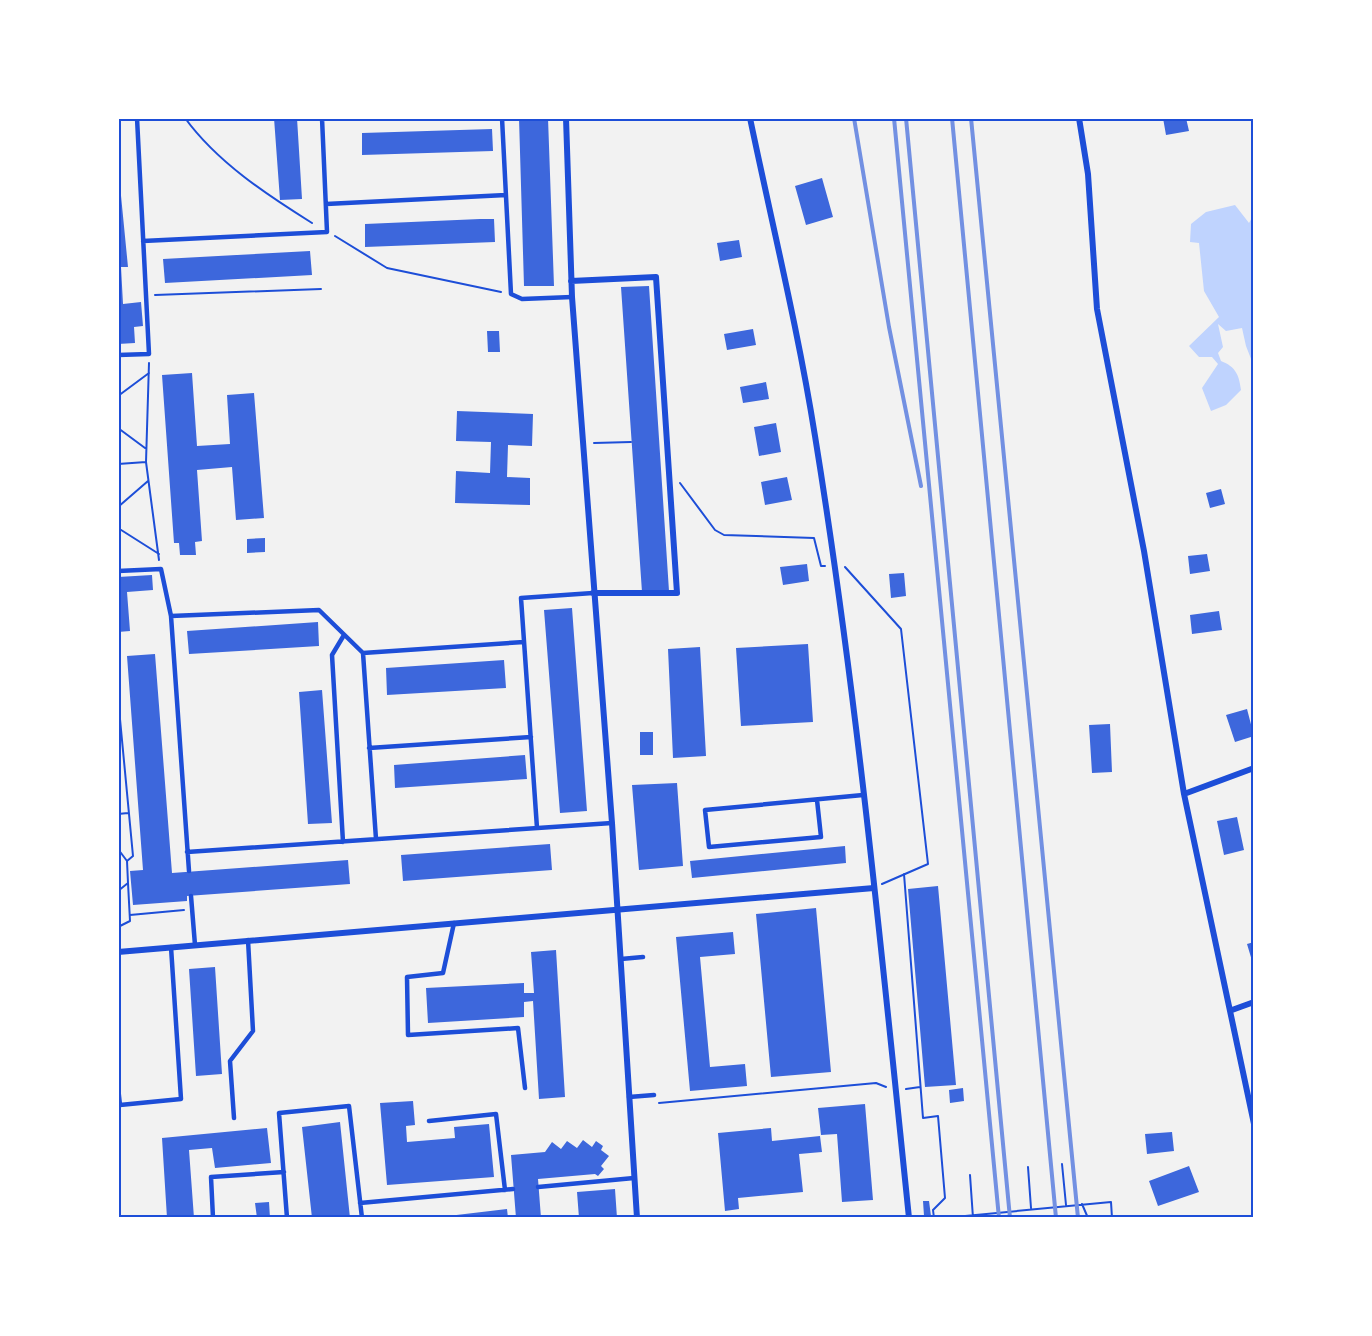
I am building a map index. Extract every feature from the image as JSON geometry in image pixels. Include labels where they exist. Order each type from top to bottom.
[{"type":"street","points":[[566,118],[572,297],[585,444],[593,593],[612,823],[637,1218]]},
{"type":"street","points":[[750,118],[815,432],[837,584],[874,888],[909,1218]]},
{"type":"street","points":[[1079,118],[1088,174],[1097,309],[1144,551],[1184,794],[1232,1010],[1254,1125]]},
{"type":"street","points":[[571,281],[656,277],[677,593],[593,593]]},
{"type":"street","points":[[1184,794],[1254,768]]},
{"type":"street","points":[[118,952],[874,888]]},
{"type":"street","points":[[1232,1010],[1254,1002]]},
{"type":"lane","points":[[118,355],[149,354],[137,118]]},
{"type":"lane","points":[[143,241],[327,232],[322,119],[334,118]]},
{"type":"lane","points":[[502,118],[511,294],[522,299],[572,297]]},
{"type":"lane","points":[[326,204],[506,195]]},
{"type":"lane","points":[[118,571],[161,569],[171,616],[189,871]]},
{"type":"lane","points":[[537,828],[521,598],[593,593]]},
{"type":"lane","points":[[171,616],[319,610],[363,653],[376,839]]},
{"type":"lane","points":[[343,842],[332,655],[344,635]]},
{"type":"lane","points":[[363,653],[524,642]]},
{"type":"lane","points":[[369,748],[531,737]]},
{"type":"lane","points":[[817,800],[821,837],[709,847],[705,810],[863,795]]},
{"type":"lane","points":[[188,852],[612,823]]},
{"type":"lane","points":[[191,896],[195,945]]},
{"type":"lane","points":[[454,923],[443,973],[407,977],[408,1035],[518,1028],[525,1088]]},
{"type":"lane","points":[[234,1118],[230,1061],[253,1031],[248,940]]},
{"type":"lane","points":[[118,1087],[120,1105],[181,1099],[171,947]]},
{"type":"lane","points":[[621,959],[642,957]]},
{"type":"lane","points":[[629,1097],[654,1095]]},
{"type":"lane","points":[[287,1218],[279,1113],[349,1106],[362,1218]]},
{"type":"lane","points":[[429,1121],[496,1114],[506,1190]]},
{"type":"lane","points":[[213,1218],[211,1177],[284,1172]]},
{"type":"lane","points":[[538,1187],[634,1178]]},
{"type":"lane","points":[[360,1203],[513,1189]]},
{"type":"path","points":[[185,118],[198,136],[270,197],[387,268],[511,294]]},
{"type":"path","points":[[146,295],[321,289]]},
{"type":"path","points":[[149,354],[146,462],[161,569]]},
{"type":"path","points":[[118,396],[149,373]]},
{"type":"path","points":[[118,428],[146,448]]},
{"type":"path","points":[[585,444],[631,442]]},
{"type":"path","points":[[118,464],[146,462]]},
{"type":"path","points":[[118,507],[148,480]]},
{"type":"path","points":[[118,528],[159,554]]},
{"type":"path","points":[[118,698],[133,856],[127,861]]},
{"type":"path","points":[[118,763],[124,763]]},
{"type":"path","points":[[118,814],[129,813]]},
{"type":"path","points":[[118,849],[127,861],[130,915],[130,921],[118,927]]},
{"type":"path","points":[[904,874],[923,1118],[938,1116],[945,1198],[933,1210],[934,1218]]},
{"type":"path","points":[[118,891],[128,883]]},
{"type":"path","points":[[130,915],[192,909]]},
{"type":"path","points":[[653,1104],[876,1083],[896,1091],[920,1087]]},
{"type":"path","points":[[1062,1164],[1066,1206]]},
{"type":"path","points":[[1028,1167],[1031,1208]]},
{"type":"path","points":[[970,1175],[973,1218]]},
{"type":"path","points":[[943,1217],[1111,1202],[1112,1218]]},
{"type":"path","points":[[1082,1204],[1088,1218]]},
{"type":"water","points":[[1235,205],[1249,223],[1253,216],[1253,364],[1242,328],[1226,331],[1218,324],[1223,347],[1218,353],[1221,361],[1236,372],[1241,390],[1226,405],[1211,411],[1202,388],[1218,364],[1212,357],[1199,357],[1189,346],[1219,317],[1204,291],[1199,243],[1190,242],[1191,224],[1206,212]]},
{"type":"building","points":[[274,118],[297,118],[302,199],[280,200]]},
{"type":"building","points":[[519,118],[548,118],[554,286],[524,286]]},
{"type":"building","points":[[1163,118],[1186,118],[1189,131],[1166,135]]},
{"type":"building","points":[[492,129],[493,151],[362,155],[362,133]]},
{"type":"building","points":[[118,165],[128,267],[121,267],[123,304],[141,302],[143,326],[134,327],[135,343],[118,344]]},
{"type":"building","points":[[822,178],[833,217],[806,225],[795,186]]},
{"type":"building","points":[[494,219],[495,242],[365,247],[365,224]]},
{"type":"building","points":[[739,240],[742,257],[720,261],[717,243]]},
{"type":"building","points":[[310,251],[312,275],[165,283],[163,259]]},
{"type":"building","points":[[649,286],[669,591],[642,592],[621,287]]},
{"type":"building","points":[[753,329],[756,345],[727,350],[724,334]]},
{"type":"building","points":[[487,331],[499,331],[500,352],[488,352]]},
{"type":"building","points":[[192,373],[197,446],[230,444],[227,395],[254,393],[264,518],[236,520],[232,467],[197,470],[202,541],[195,542],[196,555],[180,555],[179,543],[174,543],[162,375]]},
{"type":"building","points":[[766,382],[769,399],[743,403],[740,387]]},
{"type":"building","points":[[457,411],[533,414],[532,446],[508,445],[507,477],[530,478],[530,505],[455,503],[456,471],[490,473],[491,442],[456,441]]},
{"type":"building","points":[[776,423],[781,452],[759,456],[754,427]]},
{"type":"building","points":[[787,477],[792,500],[765,505],[761,482]]},
{"type":"building","points":[[1221,489],[1225,504],[1210,508],[1206,493]]},
{"type":"building","points":[[265,538],[265,552],[247,553],[247,539]]},
{"type":"building","points":[[1207,554],[1210,571],[1190,574],[1188,556]]},
{"type":"building","points":[[807,564],[809,581],[783,585],[780,567]]},
{"type":"building","points":[[904,573],[906,596],[891,598],[889,574]]},
{"type":"building","points":[[152,575],[153,590],[127,592],[130,631],[118,632],[118,577]]},
{"type":"building","points":[[572,608],[587,811],[560,813],[544,610]]},
{"type":"building","points":[[1219,611],[1222,630],[1192,634],[1190,615]]},
{"type":"building","points":[[318,622],[319,646],[189,654],[187,631]]},
{"type":"building","points":[[808,644],[813,722],[741,726],[736,648]]},
{"type":"building","points":[[700,647],[706,756],[673,758],[668,649]]},
{"type":"building","points":[[155,654],[172,873],[348,860],[350,884],[187,896],[187,901],[133,905],[130,871],[143,870],[127,656]]},
{"type":"building","points":[[504,660],[506,688],[387,695],[386,668]]},
{"type":"building","points":[[322,690],[332,823],[308,824],[299,692]]},
{"type":"building","points":[[1247,709],[1254,736],[1235,742],[1226,715]]},
{"type":"building","points":[[1110,724],[1112,772],[1092,773],[1089,725]]},
{"type":"building","points":[[640,732],[653,732],[653,755],[640,755]]},
{"type":"building","points":[[525,755],[527,779],[395,788],[394,765]]},
{"type":"building","points":[[677,783],[683,866],[639,870],[632,785]]},
{"type":"building","points":[[1237,817],[1244,850],[1224,855],[1217,821]]},
{"type":"building","points":[[550,844],[552,870],[403,881],[401,855]]},
{"type":"building","points":[[845,846],[846,863],[692,878],[690,861]]},
{"type":"building","points":[[938,886],[956,1085],[925,1087],[908,889]]},
{"type":"building","points":[[816,908],[831,1072],[771,1077],[756,914]]},
{"type":"building","points":[[733,932],[735,954],[700,957],[710,1067],[745,1064],[747,1086],[690,1091],[676,937]]},
{"type":"building","points":[[1254,942],[1254,964],[1253,964],[1247,944]]},
{"type":"building","points":[[556,950],[565,1097],[539,1099],[533,1001],[524,1002],[524,1017],[428,1023],[426,988],[524,983],[524,993],[534,993],[531,952]]},
{"type":"building","points":[[215,967],[222,1074],[196,1076],[189,969]]},
{"type":"building","points":[[963,1088],[964,1101],[950,1103],[949,1090]]},
{"type":"building","points":[[413,1101],[415,1125],[406,1126],[407,1142],[455,1138],[454,1127],[489,1124],[494,1177],[387,1185],[380,1103]]},
{"type":"building","points":[[865,1104],[873,1200],[842,1202],[837,1134],[821,1135],[818,1108]]},
{"type":"building","points":[[340,1122],[350,1218],[312,1218],[302,1127]]},
{"type":"building","points":[[267,1128],[271,1163],[215,1168],[212,1148],[189,1150],[194,1218],[167,1218],[162,1138]]},
{"type":"building","points":[[771,1128],[772,1141],[820,1136],[822,1152],[799,1154],[803,1192],[738,1198],[739,1209],[725,1211],[718,1133]]},
{"type":"building","points":[[1172,1132],[1174,1151],[1147,1154],[1145,1134]]},
{"type":"building","points":[[583,1140],[592,1147],[596,1141],[603,1146],[601,1150],[609,1156],[601,1166],[604,1169],[598,1176],[595,1174],[538,1179],[541,1218],[516,1218],[511,1155],[545,1152],[552,1142],[561,1149],[567,1141],[577,1148]]},
{"type":"building","points":[[1189,1166],[1199,1192],[1158,1206],[1149,1181]]},
{"type":"building","points":[[615,1189],[617,1218],[579,1218],[577,1192]]},
{"type":"building","points":[[923,1201],[929,1201],[931,1216],[924,1216]]},
{"type":"building","points":[[269,1202],[270,1218],[257,1218],[255,1203]]},
{"type":"building","points":[[507,1209],[508,1218],[448,1218],[448,1216]]},
{"type":"railway","points":[[854,118],[889,327],[921,486]]},
{"type":"railway","points":[[894,118],[999,1218]]},
{"type":"railway","points":[[906,118],[1010,1218]]},
{"type":"railway","points":[[952,118],[1056,1218]]},
{"type":"railway","points":[[971,118],[1078,1218]]}]
